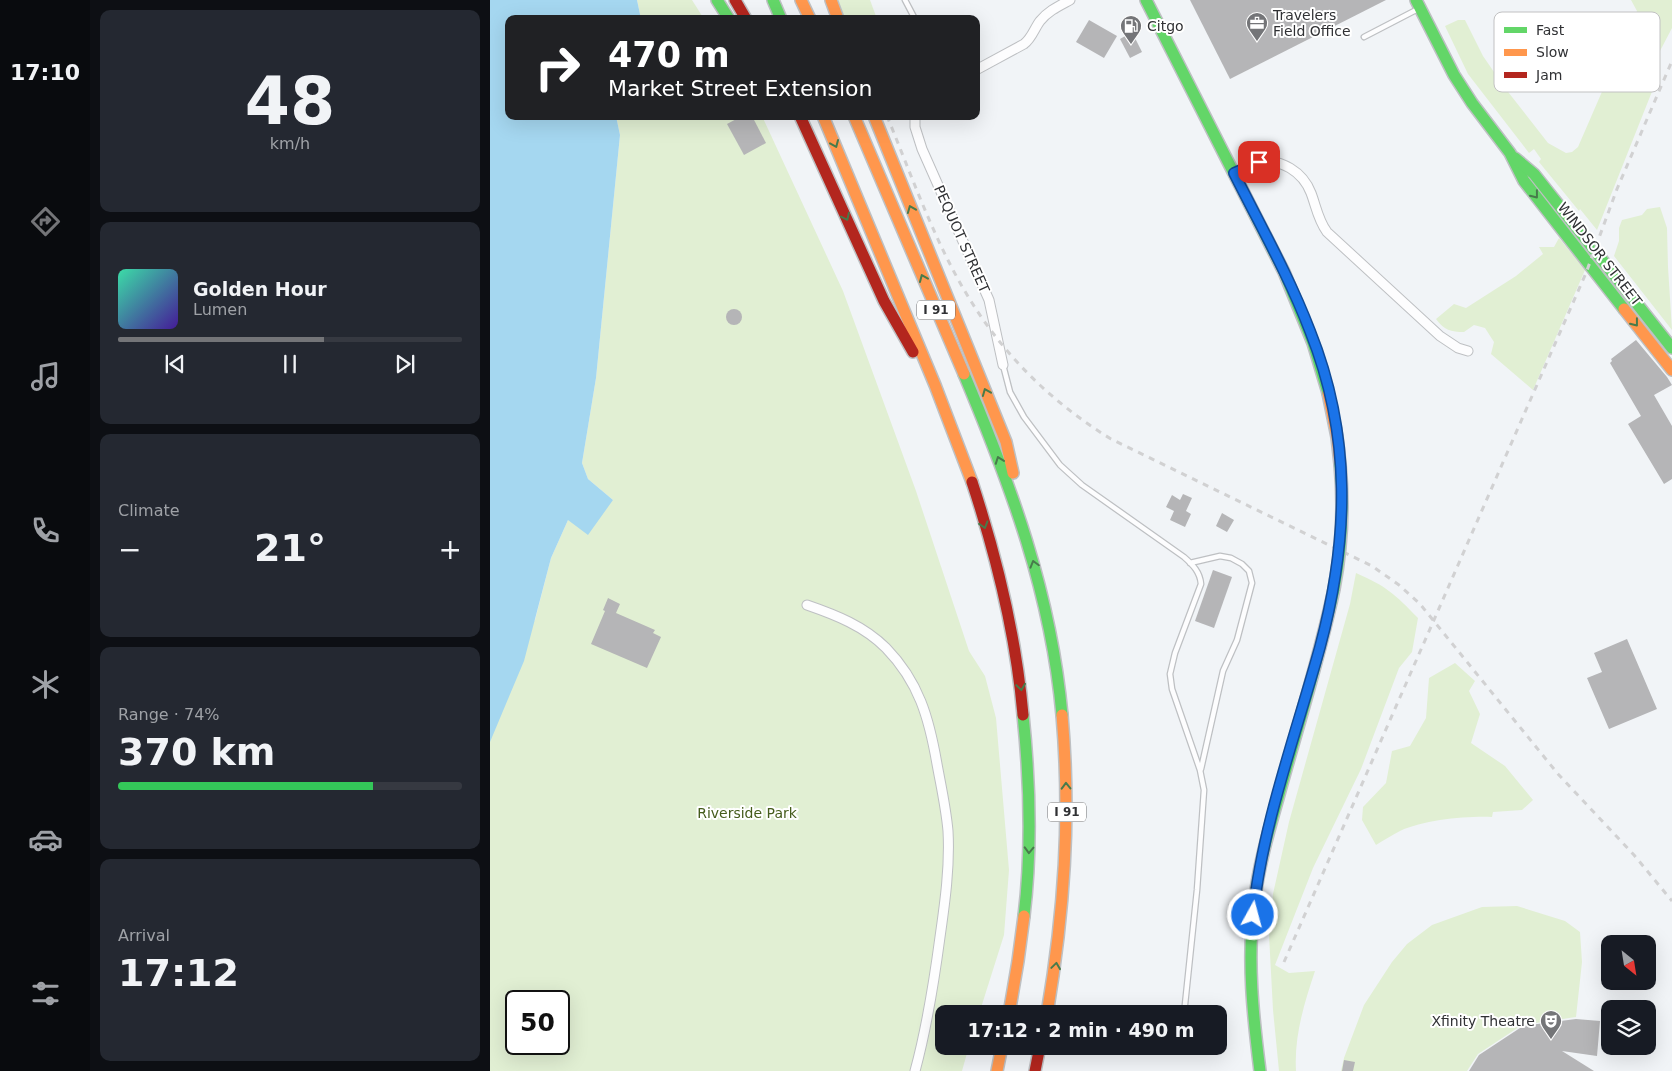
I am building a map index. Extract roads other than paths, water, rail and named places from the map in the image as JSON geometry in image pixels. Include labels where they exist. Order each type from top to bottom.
[{"type":"main road","points":[[717,0],[726,15]]},
{"type":"main road","points":[[736,0],[744,15]]},
{"type":"main road","points":[[773,0],[780,15]]},
{"type":"main road","points":[[801,0],[808,15]]},
{"type":"main road","points":[[830,0],[836,15]]},
{"type":"main road","points":[[1146,0],[1284,272],[1312,337],[1330,395],[1340,464],[1342,519],[1334,589],[1320,648],[1287,759],[1268,832],[1254,904],[1251,977],[1253,1015],[1260,1071]]},
{"type":"main road","name":"WINDSOR STREET","points":[[1418,4],[1458,82],[1510,153],[1524,181],[1672,370]]},
{"type":"main road","points":[[792,120],[825,173]]},
{"type":"main road","points":[[802,120],[892,319],[911,350],[933,380]]},
{"type":"main road","name":"I 91","points":[[825,120],[933,380],[964,463],[996,565],[1010,625],[1023,704],[1028,764],[1028,860],[1021,942],[1010,1005]]},
{"type":"main road","name":"I 91","points":[[856,120],[986,426],[1016,506],[1034,562],[1046,611],[1057,678],[1065,755],[1066,830],[1063,905],[1055,973],[1049,1005]]},
{"type":"main road","points":[[876,120],[1006,442],[1012,467],[1016,506]]},
{"type":"main road","name":"WINDSOR STREET","points":[[1510,153],[1534,174],[1672,348]]},
{"type":"main road","points":[[1621,306],[1632,297]]},
{"type":"main road","points":[[997,1071],[1000,1055]]},
{"type":"main road","points":[[1035,1071],[1038,1055]]},
{"type":"street","points":[[980,68],[1022,46],[1030,38],[1044,16],[1070,0]]},
{"type":"street","name":"PEQUOT STREET","points":[[916,120],[915,127],[920,142],[989,300],[1003,365]]},
{"type":"street","points":[[1234,173],[1253,164],[1265,162],[1281,164],[1296,171],[1306,182],[1319,218],[1327,232],[1440,336],[1458,348],[1468,351]]},
{"type":"street","points":[[807,605],[852,623],[886,648],[904,669],[916,688],[929,724],[946,815],[948,870],[935,976],[915,1071]]},
{"type":"lane","points":[[905,0],[913,15]]},
{"type":"lane","points":[[1364,37],[1418,4]]},
{"type":"lane","points":[[1003,365],[1010,392],[1024,417],[1060,466],[1082,485],[1190,563],[1200,576],[1200,584],[1181,635],[1170,674],[1172,690],[1200,770],[1204,790],[1198,890],[1185,1005]]},
{"type":"lane","points":[[1190,563],[1220,556],[1231,558],[1242,564],[1249,571],[1252,583],[1237,640],[1223,671],[1200,770]]},
{"type":"water","points":[[490,0],[637,0],[640,15],[505,15],[505,120],[617,120],[620,135],[596,378],[582,463],[588,479],[613,500],[588,535],[568,520],[551,558],[524,661],[490,742]]},
{"type":"railway","points":[[1660,89],[1672,61]]},
{"type":"railway","points":[[1284,962],[1586,273],[1617,189],[1659,92]]},
{"type":"railway","points":[[889,120],[954,273],[995,336],[1048,393],[1089,425],[1111,439],[1372,566],[1399,585],[1420,604],[1558,774],[1634,855],[1672,901]]},
{"type":"place","name":"Travelers Field Office","points":[[1257,42]]},
{"type":"place","name":"Citgo","points":[[1131,45]]},
{"type":"place","name":"Xfinity Theatre","points":[[1551,1040]]},
{"type":"park label","name":"Riverside Park","points":[[747,813]]}]
